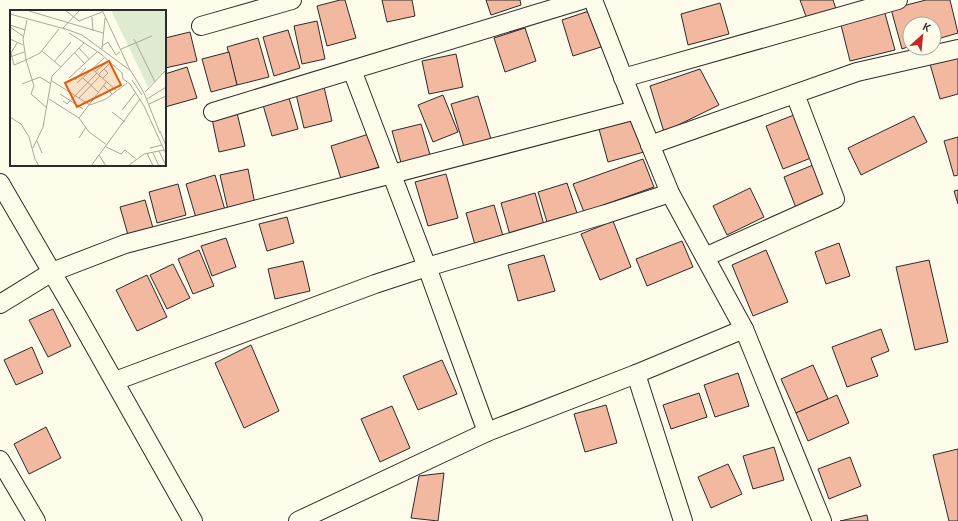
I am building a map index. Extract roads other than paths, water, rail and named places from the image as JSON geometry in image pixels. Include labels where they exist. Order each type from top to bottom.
[{"type":"street","points":[[200,26],[292,0]]},
{"type":"street","points":[[213,112],[352,70],[529,8],[582,0]]},
{"type":"street","points":[[593,0],[670,193],[744,329],[822,521]]},
{"type":"street","points":[[623,78],[898,0]]},
{"type":"street","points":[[650,145],[858,72],[958,49]]},
{"type":"street","points":[[352,70],[487,432]]},
{"type":"street","points":[[705,257],[835,199],[795,94]]},
{"type":"street","points":[[0,304],[52,272],[125,244],[636,110]]},
{"type":"street","points":[[0,183],[115,381],[193,521]]},
{"type":"street","points":[[115,381],[375,284],[426,267],[606,214],[670,193]]},
{"type":"street","points":[[298,521],[487,432],[636,374],[744,329]]},
{"type":"street","points":[[636,374],[683,521]]},
{"type":"street","points":[[0,460],[36,521]]}]
